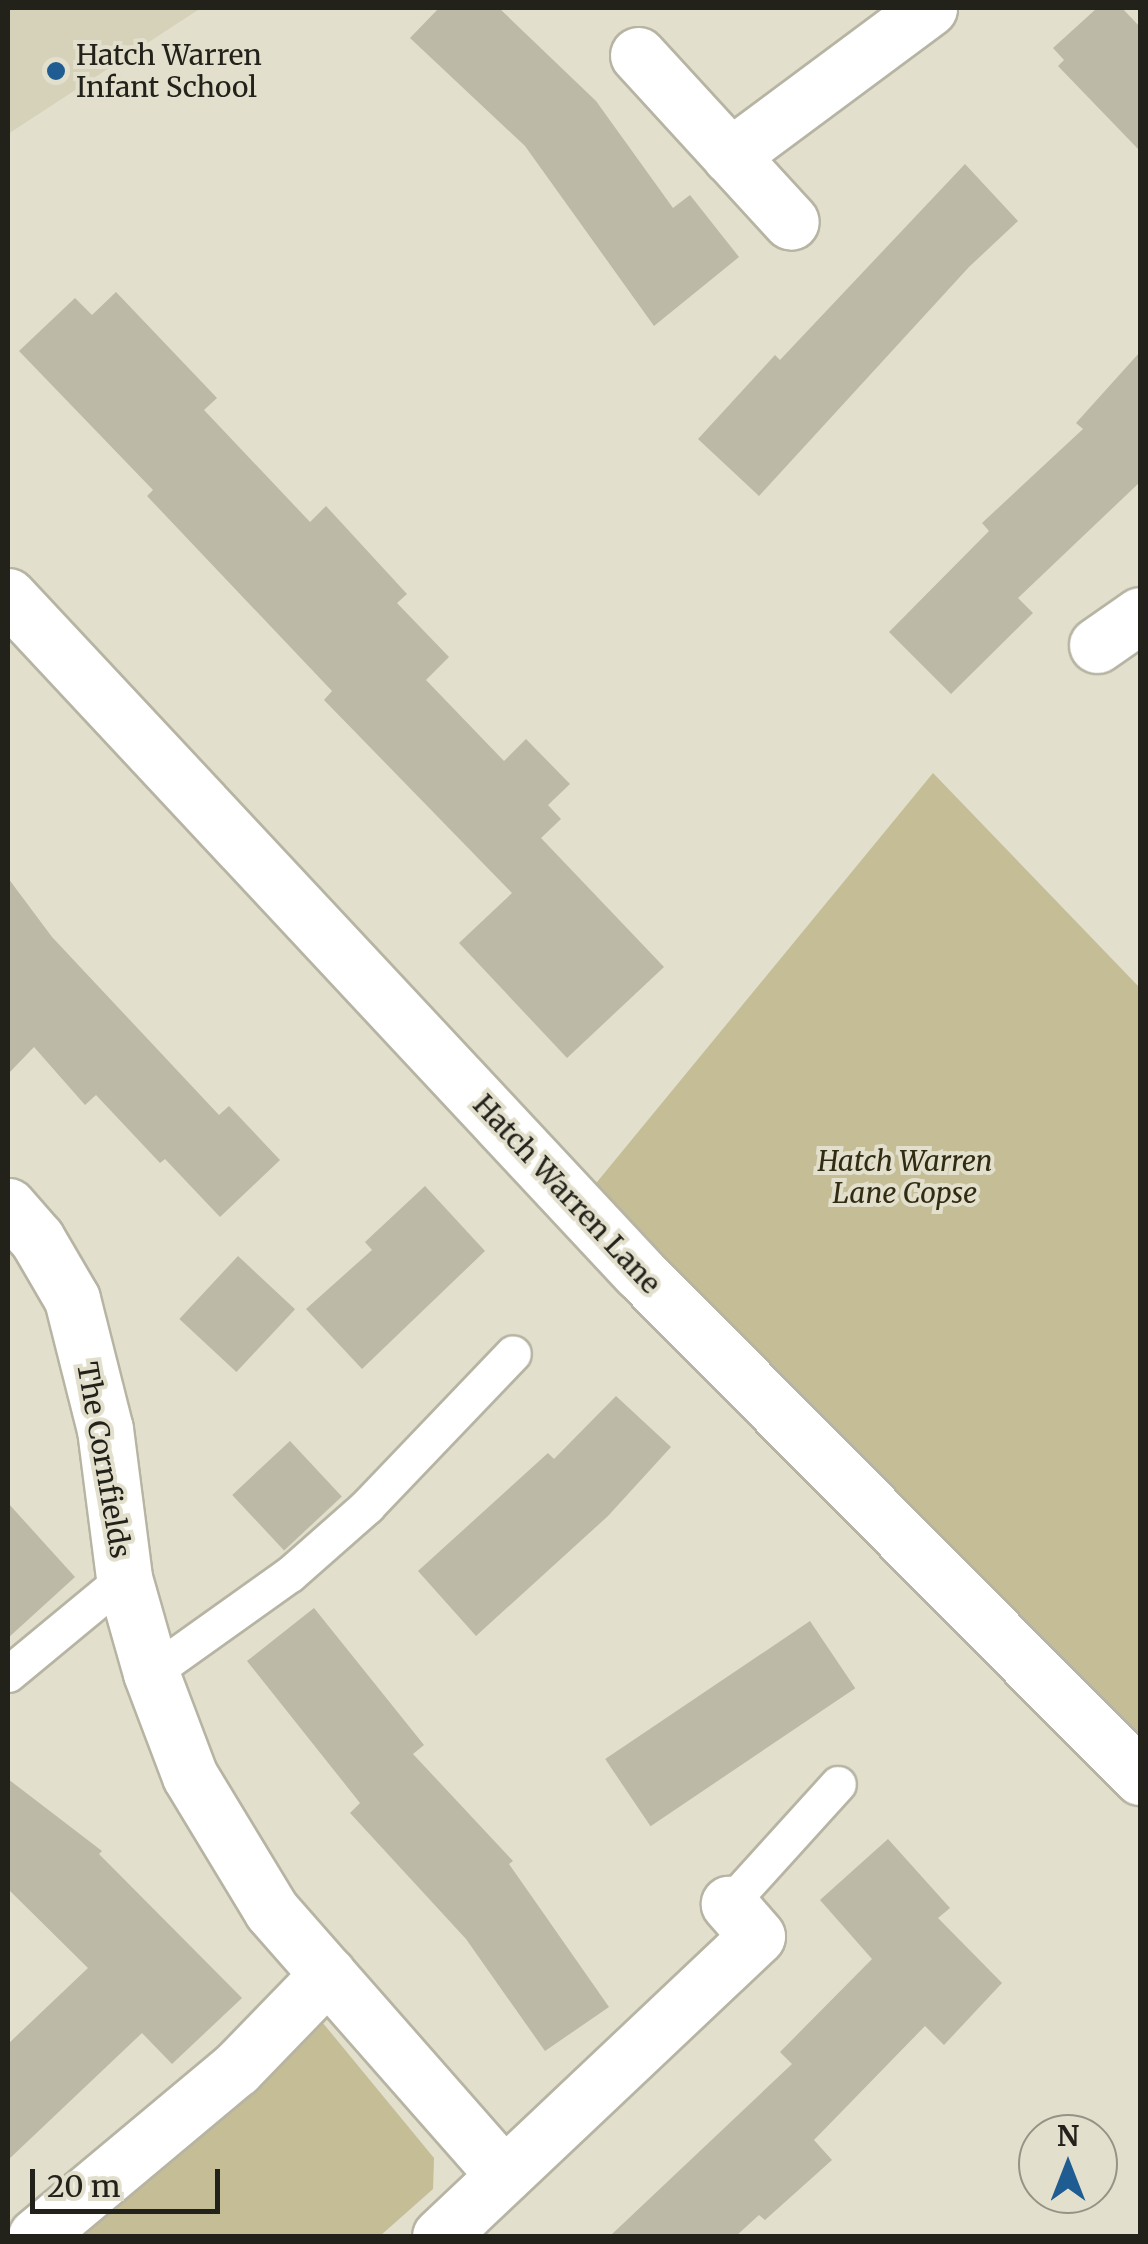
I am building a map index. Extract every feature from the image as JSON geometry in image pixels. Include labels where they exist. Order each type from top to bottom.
[{"type":"street","points":[[730,156],[929,8]]},
{"type":"street","points":[[638,56],[791,222]]},
{"type":"street","name":"Hatch Warren Lane","points":[[8,596],[640,1273],[1140,1777]]},
{"type":"street","name":"The Cornfields","points":[[8,1206],[37,1239],[72,1300],[105,1430],[124,1578],[151,1673],[190,1776],[271,1910],[504,2175]]},
{"type":"street","points":[[440,2236],[757,1936],[729,1904]]},
{"type":"street","points":[[36,2236],[236,2069],[328,1974]]},
{"type":"lane","points":[[151,1673],[290,1574],[367,1506],[513,1353]]},
{"type":"lane","points":[[8,1674],[124,1578]]},
{"type":"lane","points":[[729,1904],[838,1784]]},
{"type":"shaded area","name":"Hatch Warren Infant School","points":[[8,8],[201,8],[8,134]]},
{"type":"green space","name":"Hatch Warren Lane Copse","points":[[933,773],[1140,988],[1140,1747],[588,1193]]},
{"type":"green space","points":[[313,2011],[434,2158],[433,2189],[380,2236],[65,2236]]},
{"type":"building","points":[[439,8],[499,8],[596,101],[673,208],[690,195],[739,257],[654,326],[525,146],[410,38]]},
{"type":"building","points":[[1097,8],[1122,8],[1140,27],[1140,151],[1058,66],[1064,60],[1053,48]]},
{"type":"building","points":[[965,164],[1018,221],[969,267],[759,496],[698,439],[775,355],[780,360]]},
{"type":"building","points":[[116,292],[217,398],[204,410],[310,522],[326,506],[407,594],[397,603],[449,657],[426,680],[504,761],[526,739],[570,784],[548,805],[561,819],[541,838],[664,967],[567,1058],[459,943],[512,893],[324,700],[332,691],[147,496],[153,490],[19,351],[75,298],[92,315]]},
{"type":"building","points":[[1140,352],[1140,482],[1018,598],[1033,613],[951,694],[889,632],[989,531],[982,523],[1083,429],[1076,423]]},
{"type":"building","points":[[8,878],[52,937],[219,1115],[229,1106],[280,1160],[220,1217],[165,1159],[160,1163],[96,1095],[85,1105],[34,1047],[8,1074]]},
{"type":"building","points":[[425,1186],[485,1251],[362,1369],[306,1309],[372,1250],[365,1242]]},
{"type":"building","points":[[238,1256],[295,1309],[236,1372],[179,1319]]},
{"type":"building","points":[[616,1396],[671,1447],[608,1516],[476,1636],[418,1571],[548,1453],[554,1459]]},
{"type":"building","points":[[290,1441],[342,1497],[284,1550],[232,1495]]},
{"type":"building","points":[[8,1503],[75,1577],[8,1638]]},
{"type":"building","points":[[314,1608],[424,1745],[413,1754],[513,1861],[509,1864],[609,2007],[545,2051],[466,1939],[350,1813],[360,1803],[247,1661]]},
{"type":"building","points":[[810,1621],[855,1688],[651,1826],[605,1759]]},
{"type":"building","points":[[8,1779],[102,1851],[99,1854],[242,1998],[172,2064],[142,2033],[8,2160],[8,2044],[88,1968],[8,1889]]},
{"type":"building","points":[[888,1839],[950,1908],[938,1918],[1002,1983],[944,2045],[925,2026],[814,2140],[832,2160],[765,2220],[759,2215],[736,2236],[610,2236],[792,2064],[780,2052],[872,1959],[820,1900]]},
{"type":"place","name":"Hatch Warren Infant School","points":[[56,71]]}]
